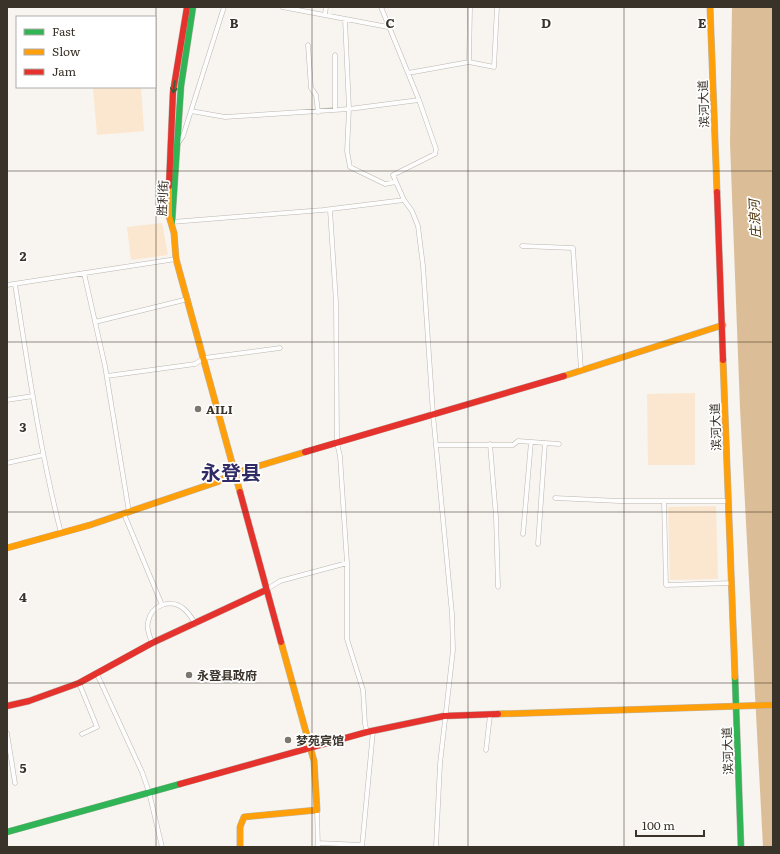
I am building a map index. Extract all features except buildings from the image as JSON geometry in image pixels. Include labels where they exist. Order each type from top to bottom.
[{"type":"street","name":"胜利街","points":[[172,222],[169,216],[170,146],[173,92],[187,7]]},
{"type":"street","name":"胜利街","points":[[172,222],[176,147],[184,60],[193,7]]},
{"type":"street","points":[[176,147],[183,136],[224,7]]},
{"type":"street","points":[[282,7],[388,27]]},
{"type":"street","points":[[325,15],[326,7]]},
{"type":"street","points":[[381,7],[431,130],[436,149],[436,154],[393,175],[404,200],[412,211],[418,226],[423,266],[433,414],[452,614],[453,650],[444,716],[436,847]]},
{"type":"street","points":[[469,62],[470,7]]},
{"type":"street","points":[[408,73],[469,62],[494,67],[496,7]]},
{"type":"street","name":"滨河大道","points":[[710,7],[741,847]]},
{"type":"street","points":[[345,18],[349,109],[347,151],[350,167],[384,184],[396,182]]},
{"type":"street","points":[[308,45],[310,88],[316,95],[318,112]]},
{"type":"street","points":[[335,55],[335,110]]},
{"type":"street","points":[[191,110],[225,117],[318,112],[419,100]]},
{"type":"street","points":[[330,210],[336,302],[337,442],[340,456],[346,563],[347,639],[363,690],[365,724],[370,732],[362,846],[318,845],[314,761],[176,259],[172,222],[330,210],[404,200]]},
{"type":"street","points":[[522,246],[573,248],[581,370]]},
{"type":"street","points":[[7,285],[176,259]]},
{"type":"street","points":[[84,273],[107,376],[126,513],[162,605]]},
{"type":"street","points":[[15,284],[43,455],[61,533]]},
{"type":"street","points":[[95,322],[188,299]]},
{"type":"street","points":[[7,548],[126,513],[217,482],[235,473],[581,370],[722,325]]},
{"type":"street","points":[[107,376],[195,364],[204,358],[280,348]]},
{"type":"street","points":[[7,400],[33,396]]},
{"type":"street","points":[[436,445],[513,445],[518,441],[559,444]]},
{"type":"street","points":[[523,534],[531,442]]},
{"type":"street","points":[[538,544],[545,442]]},
{"type":"street","points":[[490,444],[496,517],[498,587]]},
{"type":"street","points":[[7,463],[43,455]]},
{"type":"street","points":[[555,498],[729,501]]},
{"type":"street","points":[[664,501],[666,585],[732,583]]},
{"type":"street","points":[[7,706],[29,701],[79,683],[152,643],[196,624],[280,582],[346,563]]},
{"type":"street","points":[[152,643],[147,628],[148,620],[153,611],[162,605],[173,604],[180,606],[196,624]]},
{"type":"street","points":[[97,674],[142,772],[149,792],[162,847]]},
{"type":"street","points":[[79,683],[98,727],[82,734]]},
{"type":"street","points":[[7,832],[398,724],[444,716],[773,705]]},
{"type":"street","points":[[486,750],[490,715]]},
{"type":"street","points":[[7,733],[15,783]]},
{"type":"street","points":[[240,847],[240,826],[244,817],[317,810]]},
{"type":"shaded area","points":[[93,88],[141,88],[144,131],[97,135]]},
{"type":"shaded area","points":[[162,223],[168,255],[131,260],[127,227]]},
{"type":"shaded area","points":[[695,393],[695,465],[648,465],[647,394]]},
{"type":"shaded area","points":[[716,506],[718,579],[670,580],[668,507]]},
{"type":"water","name":"庄浪河","points":[[732,7],[773,7],[773,847],[763,847],[740,408],[730,143]]},
{"type":"traffic: fast","points":[[172,222],[181,86],[193,7]]},
{"type":"traffic: fast","points":[[735,677],[741,847]]},
{"type":"traffic: fast","points":[[7,832],[180,784]]},
{"type":"traffic: slow","points":[[710,7],[717,192]]},
{"type":"traffic: slow","points":[[169,186],[169,216],[174,233],[176,259],[240,492]]},
{"type":"traffic: slow","points":[[564,376],[723,325]]},
{"type":"traffic: slow","points":[[723,360],[735,677]]},
{"type":"traffic: slow","points":[[7,548],[90,525],[217,482],[235,473],[305,452]]},
{"type":"traffic: slow","points":[[240,847],[240,827],[244,817],[317,810],[314,761],[281,642]]},
{"type":"traffic: slow","points":[[498,714],[773,705]]},
{"type":"traffic: jam","points":[[169,186],[173,92],[187,7]]},
{"type":"traffic: jam","points":[[717,192],[723,360]]},
{"type":"traffic: jam","points":[[305,452],[564,376]]},
{"type":"traffic: jam","points":[[240,492],[281,642]]},
{"type":"traffic: jam","points":[[7,706],[29,701],[79,683],[152,643],[266,590]]},
{"type":"traffic: jam","points":[[180,784],[367,732],[444,716],[498,714]]},
{"type":"place","name":"AILI","points":[[198,409]]},
{"type":"place","name":"永登县政府","points":[[189,675]]},
{"type":"place","name":"梦苑宾馆","points":[[288,740]]},
{"type":"district","name":"永登县","points":[[231,471]]}]
